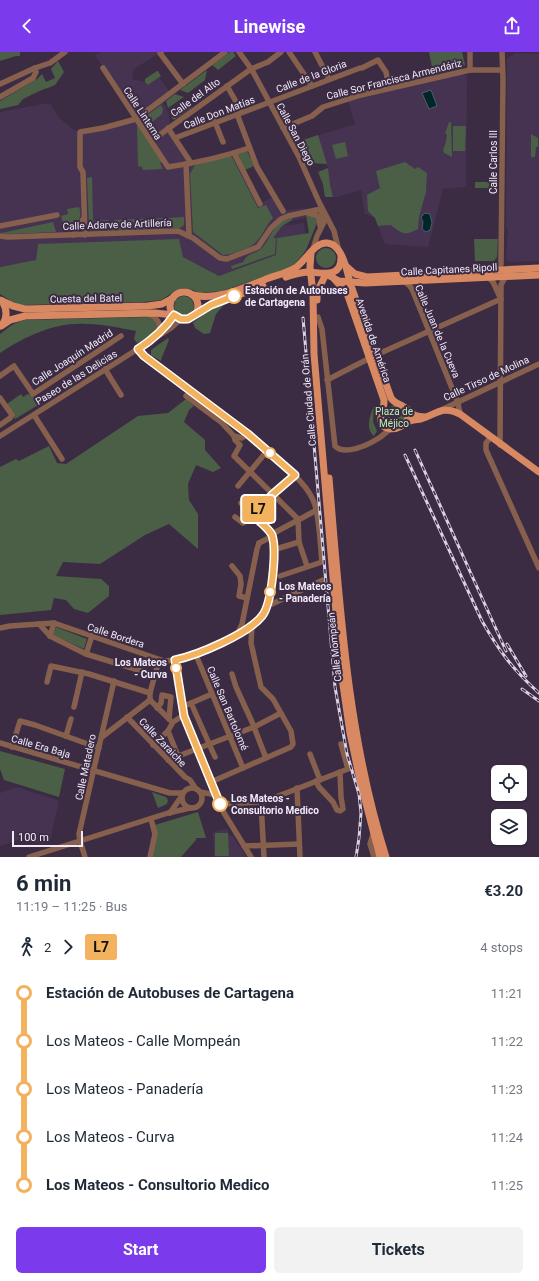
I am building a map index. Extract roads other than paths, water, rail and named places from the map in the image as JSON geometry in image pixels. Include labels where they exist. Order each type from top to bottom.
[{"type":"main road","points":[[340,253],[334,245],[326,243],[318,245],[295,271],[215,303],[189,318],[181,319],[174,315],[170,307],[172,298],[183,292],[193,295],[218,295],[295,271],[324,274],[333,272],[341,261],[340,253]]},
{"type":"main road","name":"Avenida de América","points":[[340,253],[346,266],[373,356],[384,400],[382,412]]},
{"type":"main road","points":[[311,254],[310,272],[312,288]]},
{"type":"main road","points":[[311,254],[313,268],[324,274],[350,283],[362,281]]},
{"type":"main road","points":[[346,266],[362,281]]},
{"type":"main road","name":"Calle Capitanes Ripoll","points":[[362,281],[371,277],[539,268]]},
{"type":"main road","points":[[295,271],[307,280],[315,296]]},
{"type":"main road","points":[[315,296],[324,274]]},
{"type":"main road","name":"Calle Capitanes Ripoll","points":[[362,281],[403,281],[539,275]]},
{"type":"main road","name":"Avenida de América","points":[[335,279],[347,293],[391,398],[394,402],[400,405]]},
{"type":"main road","points":[[356,299],[357,290],[362,281]]},
{"type":"main road","points":[[193,295],[196,298],[198,305],[195,314]]},
{"type":"main road","name":"Calle Ciudad de Orán","points":[[315,296],[318,317],[329,488],[326,502]]},
{"type":"main road","name":"Calle Ciudad de Orán","points":[[315,296],[314,354],[324,476],[329,488]]},
{"type":"main road","name":"Cuesta del Batel","points":[[0,300],[9,305],[25,309],[148,306],[162,304],[172,298]]},
{"type":"main road","points":[[0,300],[4,304],[6,312],[1,326]]},
{"type":"main road","name":"Cuesta del Batel","points":[[1,326],[10,320],[25,316],[174,315]]},
{"type":"main road","points":[[408,410],[408,417],[401,427],[392,429],[384,428],[382,425],[380,419],[382,412],[390,406],[400,405],[408,410],[414,415],[425,417]]},
{"type":"main road","name":"Calle Tirso de Molina","points":[[405,423],[441,410],[449,409],[460,414]]},
{"type":"main road","points":[[460,414],[500,445],[539,472]]},
{"type":"main road","name":"Calle Mompeán","points":[[329,488],[349,692],[368,803]]},
{"type":"main road","name":"Calle Mompeán","points":[[326,502],[337,633],[344,692],[350,733],[368,803]]},
{"type":"main road","points":[[368,803],[373,834],[380,857]]},
{"type":"main road","points":[[368,803],[386,857]]},
{"type":"street","points":[[0,84],[35,68],[50,64],[65,52]]},
{"type":"street","points":[[161,52],[183,84]]},
{"type":"street","points":[[85,234],[83,172],[80,166],[80,132],[103,128],[136,119],[225,52]]},
{"type":"street","name":"Calle San Diego","points":[[239,52],[251,69],[299,157],[334,231],[340,253]]},
{"type":"street","name":"Calle del Alto","points":[[151,141],[251,69],[268,62],[281,52]]},
{"type":"street","points":[[289,52],[312,86]]},
{"type":"street","points":[[315,52],[329,79]]},
{"type":"street","points":[[470,52],[470,70]]},
{"type":"street","name":"Calle Carlos III","points":[[496,271],[500,268],[501,264],[502,52]]},
{"type":"street","points":[[502,61],[505,52]]},
{"type":"street","name":"Calle de la Gloria","points":[[269,102],[362,68],[378,60],[385,70],[389,88]]},
{"type":"street","points":[[0,97],[32,78],[36,72],[35,68]]},
{"type":"street","name":"Calle Linterna","points":[[103,68],[168,167],[188,166]]},
{"type":"street","name":"Calle Sor Francisca Armendáriz","points":[[283,128],[312,116],[323,107],[389,88],[470,70],[502,70]]},
{"type":"street","points":[[227,86],[239,113],[249,148],[257,167],[283,211]]},
{"type":"street","name":"Calle Don Matías","points":[[175,138],[269,102]]},
{"type":"street","points":[[210,115],[215,122],[223,142]]},
{"type":"street","points":[[168,128],[175,138],[188,166],[188,236]]},
{"type":"street","points":[[188,166],[249,148]]},
{"type":"street","points":[[234,153],[260,204]]},
{"type":"street","points":[[306,212],[321,206],[324,222],[318,232]]},
{"type":"street","points":[[73,235],[83,221],[84,212]]},
{"type":"street","points":[[306,212],[319,217],[320,222],[311,254]]},
{"type":"street","name":"Calle Adarve de Artillería","points":[[0,236],[8,237],[178,231],[182,232],[218,256],[227,259],[255,249],[261,244],[271,228],[279,220],[288,216],[306,212]]},
{"type":"street","points":[[0,226],[57,215]]},
{"type":"street","points":[[182,232],[188,225],[189,220]]},
{"type":"street","points":[[500,445],[501,299],[502,282],[509,276]]},
{"type":"street","points":[[488,277],[493,282],[501,299]]},
{"type":"street","name":"Calle Juan de la Cueva","points":[[403,281],[410,285],[458,403],[460,414]]},
{"type":"street","points":[[327,380],[360,362],[501,299]]},
{"type":"street","points":[[148,314],[155,317],[158,321],[160,334]]},
{"type":"street","name":"Paseo de las Delicias","points":[[160,334],[174,315]]},
{"type":"street","name":"Calle Ciudad de Orán","points":[[318,317],[322,329],[335,446],[340,450],[348,451],[376,440]]},
{"type":"street","name":"Paseo de las Delicias","points":[[0,436],[177,324],[181,319]]},
{"type":"street","name":"Calle Joaquín Madrid","points":[[0,376],[14,366],[33,394],[121,336]]},
{"type":"street","points":[[138,349],[144,356],[267,450],[295,475],[312,498],[315,505],[319,530],[322,562],[280,576]]},
{"type":"street","name":"Calle Tirso de Molina","points":[[441,410],[539,364]]},
{"type":"street","points":[[105,370],[121,395]]},
{"type":"street","points":[[186,396],[221,422],[234,436],[235,440],[240,445],[234,456],[298,520],[299,542],[307,566]]},
{"type":"street","points":[[0,398],[11,414],[11,417],[0,425]]},
{"type":"street","points":[[34,414],[62,459]]},
{"type":"street","points":[[376,440],[382,425]]},
{"type":"street","points":[[376,440],[392,429]]},
{"type":"street","points":[[234,436],[242,438],[248,434]]},
{"type":"street","points":[[491,437],[486,443],[486,450],[539,568]]},
{"type":"street","points":[[238,486],[267,450]]},
{"type":"street","points":[[236,517],[243,523],[295,475]]},
{"type":"street","points":[[241,503],[272,534],[274,572],[267,604],[272,604],[323,580]]},
{"type":"street","points":[[236,635],[242,624],[257,541],[269,538],[272,534],[315,511]]},
{"type":"street","points":[[273,550],[299,542]]},
{"type":"street","points":[[232,566],[240,576],[239,596],[247,598]]},
{"type":"street","name":"Calle Bordera","points":[[54,623],[159,660],[175,660],[196,655],[236,635],[261,618],[266,611],[267,604]]},
{"type":"street","points":[[0,628],[54,623],[50,636]]},
{"type":"street","points":[[39,624],[50,636],[86,654],[154,675]]},
{"type":"street","points":[[211,782],[291,747],[292,744],[291,731],[273,699],[261,687],[251,643],[252,624]]},
{"type":"street","points":[[86,654],[92,636]]},
{"type":"street","name":"Calle San Bartolomé","points":[[196,655],[243,768]]},
{"type":"street","points":[[159,660],[150,692],[150,700],[171,721]]},
{"type":"street","points":[[175,660],[184,716],[211,782],[213,793],[251,857]]},
{"type":"street","points":[[46,682],[51,666],[82,672],[150,692]]},
{"type":"street","points":[[74,707],[82,672]]},
{"type":"street","points":[[232,674],[266,758]]},
{"type":"street","name":"Calle Matadero","points":[[85,857],[79,834],[114,681]]},
{"type":"street","points":[[182,707],[212,694]]},
{"type":"street","points":[[153,745],[168,732],[171,721],[171,697],[162,695],[161,703],[157,708]]},
{"type":"street","points":[[102,737],[150,700]]},
{"type":"street","points":[[191,703],[215,757]]},
{"type":"street","points":[[168,760],[254,727],[281,713]]},
{"type":"street","points":[[171,721],[184,716]]},
{"type":"street","name":"Calle Zaraiche","points":[[127,717],[153,745],[186,778],[190,780],[198,790]]},
{"type":"street","points":[[66,736],[71,718]]},
{"type":"street","points":[[12,748],[20,721],[99,748]]},
{"type":"street","points":[[168,732],[178,756]]},
{"type":"street","name":"Calle Era Baja","points":[[0,743],[12,748],[182,797]]},
{"type":"street","points":[[220,804],[261,802],[348,769],[342,744]]},
{"type":"street","points":[[310,754],[319,787],[333,802],[337,810],[340,811],[344,807],[341,798],[340,772]]},
{"type":"street","name":"Calle Zaraiche","points":[[182,797],[186,778]]},
{"type":"street","points":[[170,813],[182,797],[192,788],[213,793]]},
{"type":"street","points":[[297,788],[300,857]]},
{"type":"street","points":[[198,790],[201,801]]},
{"type":"street","points":[[29,857],[151,818],[195,808],[201,801],[213,793]]},
{"type":"street","points":[[182,797],[190,808]]},
{"type":"street","points":[[261,802],[264,857]]},
{"type":"street","points":[[150,857],[155,834],[151,818]]},
{"type":"street","points":[[373,834],[370,844],[374,857]]},
{"type":"street","points":[[244,846],[299,844]]},
{"type":"railway","points":[[303,318],[335,687],[347,754],[359,794],[361,813],[356,857]]},
{"type":"railway","points":[[415,450],[506,651]]},
{"type":"railway","points":[[405,455],[482,621],[508,660],[522,677],[539,693]]},
{"type":"railway","points":[[507,644],[526,676]]},
{"type":"railway","points":[[522,689],[539,701]]},
{"type":"place","name":"Estación de Autobuses de Cartagena","points":[[234,296]]},
{"type":"place","name":"Los Mateos - Panadería","points":[[270,592]]},
{"type":"place","name":"Los Mateos - Curva","points":[[176,668]]},
{"type":"place","name":"Los Mateos - Consultorio Medico","points":[[220,804]]},
{"type":"park label","name":"Plaza de Méjico","points":[[394,416]]}]
